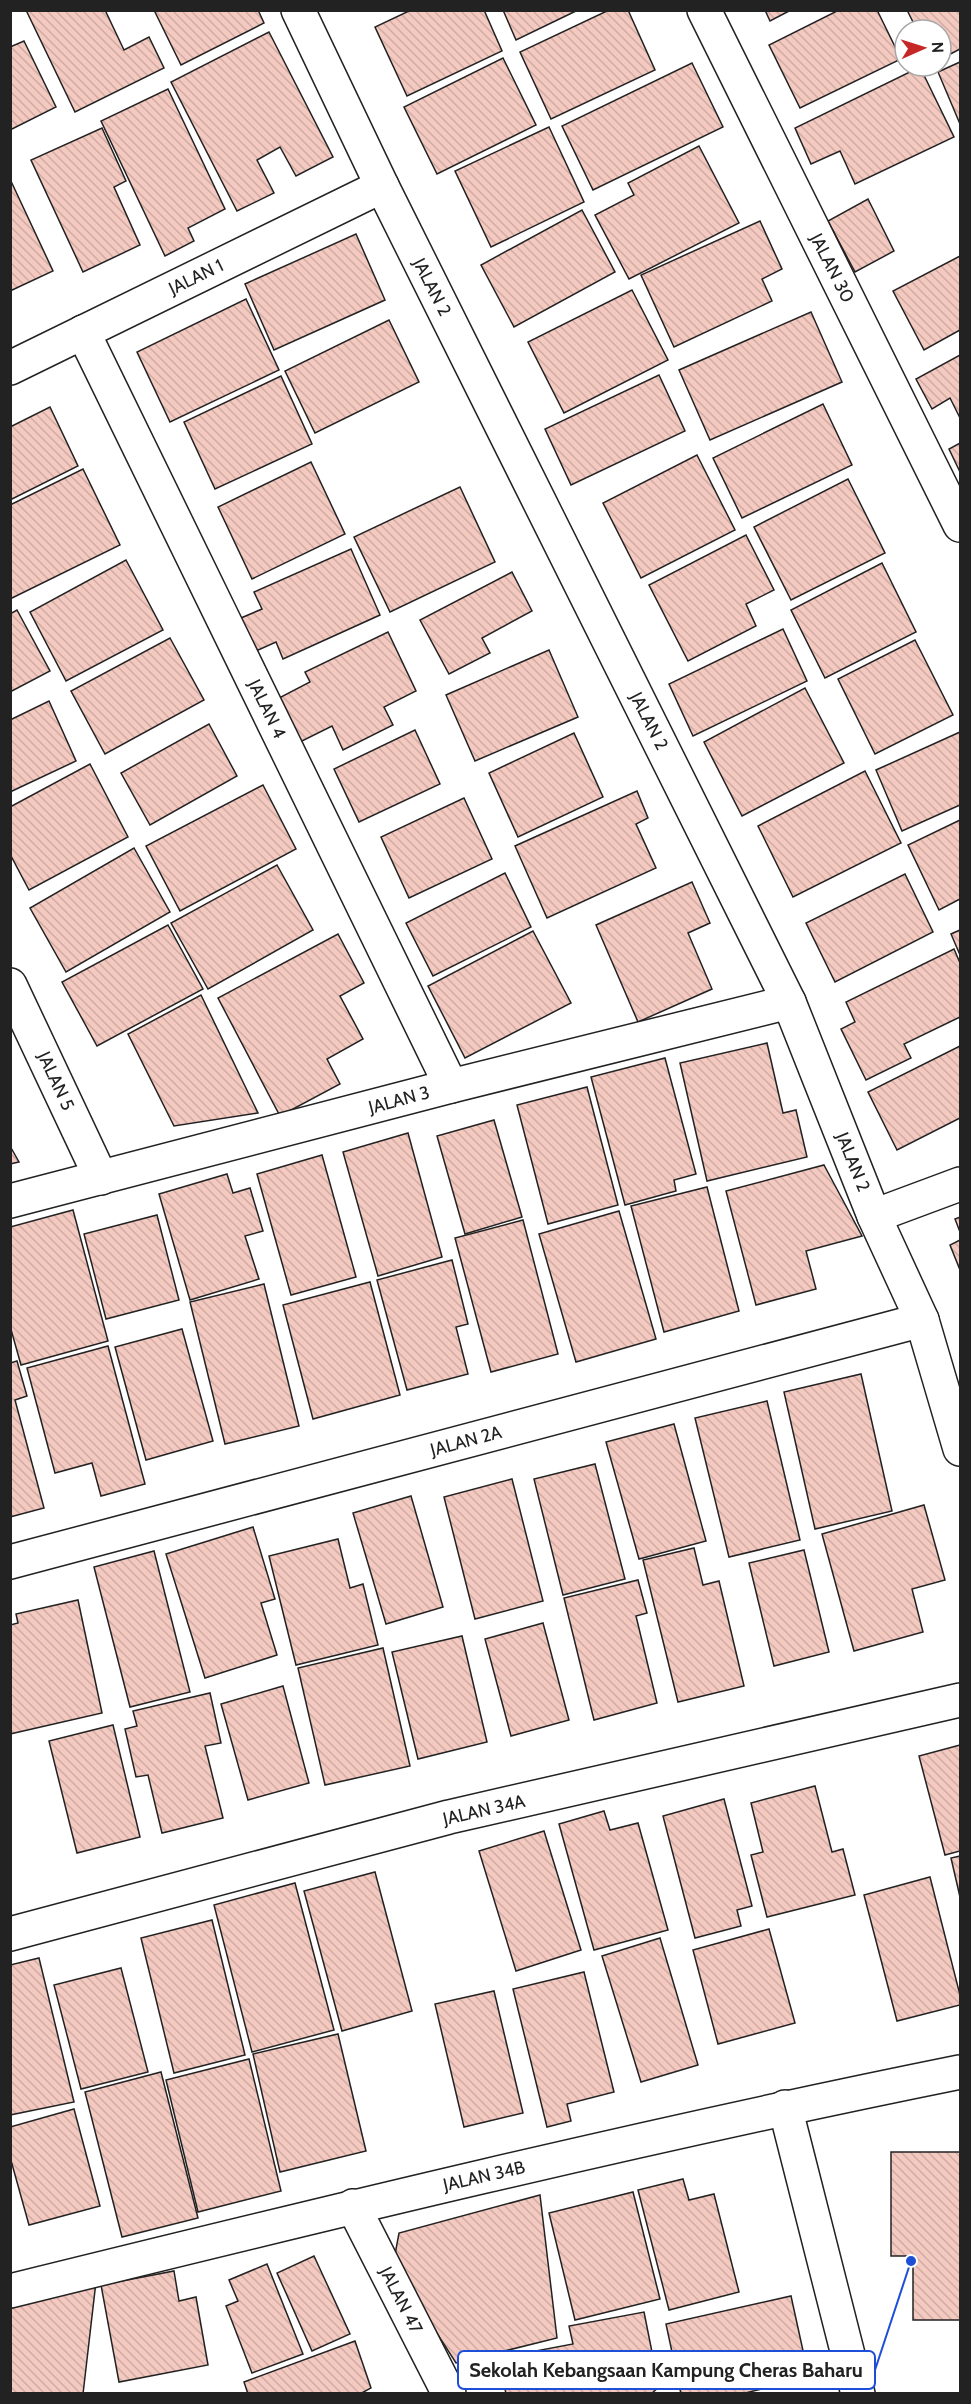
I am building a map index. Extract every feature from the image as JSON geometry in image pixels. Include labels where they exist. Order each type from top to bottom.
[{"type":"street","name":"JALAN 2","points":[[298,10],[382,186],[789,1002],[874,1216],[922,1320],[960,1449]]},
{"type":"street","name":"JALAN 30","points":[[704,10],[960,525]]},
{"type":"street","name":"JALAN 1","points":[[10,368],[382,186]]},
{"type":"street","name":"JALAN 4","points":[[83,332],[451,1086]]},
{"type":"street","name":"JALAN 5","points":[[10,985],[102,1178]]},
{"type":"street","name":"JALAN 3","points":[[10,1201],[451,1086],[789,1002]]},
{"type":"street","points":[[874,1216],[960,1184]]},
{"type":"street","name":"JALAN 2A","points":[[10,1562],[922,1320]]},
{"type":"street","name":"JALAN 34A","points":[[10,1934],[449,1817],[960,1700]]},
{"type":"street","name":"JALAN 34B","points":[[10,2291],[353,2206],[785,2107],[960,2072]]},
{"type":"street","points":[[785,2107],[858,2394]]},
{"type":"street","name":"JALAN 47","points":[[353,2206],[448,2394]]},
{"type":"building","points":[[26,10],[105,10],[124,50],[149,37],[164,68],[75,112]]},
{"type":"building","points":[[154,10],[258,10],[264,23],[181,65]]},
{"type":"building","points":[[411,10],[484,10],[502,51],[407,96],[375,27]]},
{"type":"building","points":[[503,10],[578,10],[516,40]]},
{"type":"building","points":[[609,10],[628,10],[655,70],[551,119],[520,52]]},
{"type":"building","points":[[765,10],[791,10],[770,21]]},
{"type":"building","points":[[839,10],[877,10],[893,43],[893,63],[800,108],[769,45]]},
{"type":"building","points":[[907,10],[960,10],[960,49],[953,53],[953,18],[911,18]]},
{"type":"building","points":[[269,32],[333,157],[296,176],[280,147],[257,160],[274,193],[237,211],[171,82]]},
{"type":"building","points":[[24,41],[56,107],[10,130],[10,47]]},
{"type":"building","points":[[503,58],[536,125],[437,174],[404,107]]},
{"type":"building","points":[[960,62],[960,124],[941,78],[953,78],[953,65]]},
{"type":"building","points":[[692,63],[723,127],[593,190],[562,126]]},
{"type":"building","points":[[897,78],[925,78],[954,137],[855,184],[840,151],[811,164],[795,128]]},
{"type":"building","points":[[168,89],[225,209],[188,228],[194,241],[165,256],[101,121]]},
{"type":"building","points":[[549,127],[584,202],[491,247],[455,171]]},
{"type":"building","points":[[102,128],[126,181],[114,187],[140,245],[83,272],[31,160]]},
{"type":"building","points":[[699,146],[739,223],[629,279],[595,215],[634,195],[628,183]]},
{"type":"building","points":[[10,179],[53,271],[10,291]]},
{"type":"building","points":[[868,199],[894,251],[855,272],[828,221]]},
{"type":"building","points":[[582,210],[615,272],[514,327],[481,265]]},
{"type":"building","points":[[760,221],[782,269],[762,279],[772,301],[674,347],[641,275]]},
{"type":"building","points":[[356,234],[385,300],[274,350],[245,284]]},
{"type":"building","points":[[960,256],[960,330],[924,350],[893,291]]},
{"type":"building","points":[[632,290],[668,360],[564,413],[528,342]]},
{"type":"building","points":[[246,299],[279,370],[170,422],[137,352]]},
{"type":"building","points":[[811,312],[842,382],[710,440],[679,370]]},
{"type":"building","points":[[389,320],[419,382],[315,433],[285,371]]},
{"type":"building","points":[[960,355],[960,418],[950,398],[932,409],[916,379]]},
{"type":"building","points":[[659,375],[685,431],[571,485],[545,429]]},
{"type":"building","points":[[281,376],[312,444],[215,489],[184,422]]},
{"type":"building","points":[[823,404],[852,465],[742,518],[713,458]]},
{"type":"building","points":[[50,407],[78,466],[10,500],[10,427]]},
{"type":"building","points":[[960,443],[960,472],[949,449]]},
{"type":"building","points":[[697,455],[735,530],[641,578],[603,503]]},
{"type":"building","points":[[311,462],[345,534],[252,579],[218,507]]},
{"type":"building","points":[[83,469],[120,545],[10,599],[10,505]]},
{"type":"building","points":[[848,479],[885,553],[791,600],[754,527]]},
{"type":"building","points":[[460,487],[495,562],[390,612],[354,537]]},
{"type":"building","points":[[746,535],[774,590],[746,604],[756,626],[688,661],[649,585]]},
{"type":"building","points":[[351,549],[380,615],[283,659],[276,642],[256,651],[241,618],[262,609],[254,592]]},
{"type":"building","points":[[126,560],[163,630],[66,681],[30,612]]},
{"type":"building","points":[[882,563],[916,632],[825,678],[791,610]]},
{"type":"building","points":[[512,572],[532,611],[482,638],[490,653],[449,674],[420,620]]},
{"type":"building","points":[[17,610],[50,671],[10,692],[10,614]]},
{"type":"building","points":[[783,629],[807,681],[693,736],[669,684]]},
{"type":"building","points":[[388,632],[416,691],[384,707],[393,725],[343,750],[332,726],[300,742],[279,698],[310,682],[305,672]]},
{"type":"building","points":[[170,638],[204,700],[105,754],[71,691]]},
{"type":"building","points":[[915,640],[953,715],[875,754],[838,679]]},
{"type":"building","points":[[549,650],[578,717],[475,761],[446,695]]},
{"type":"building","points":[[805,688],[844,763],[742,816],[704,742]]},
{"type":"building","points":[[49,701],[76,761],[10,792],[10,720]]},
{"type":"building","points":[[209,724],[237,776],[150,825],[121,773]]},
{"type":"building","points":[[415,730],[440,784],[359,822],[334,769]]},
{"type":"building","points":[[960,732],[960,805],[902,831],[876,770]]},
{"type":"building","points":[[574,733],[603,797],[518,837],[489,773]]},
{"type":"building","points":[[90,764],[128,837],[29,890],[10,854],[10,807]]},
{"type":"building","points":[[865,771],[901,843],[793,897],[758,826]]},
{"type":"building","points":[[263,785],[296,849],[180,911],[146,846]]},
{"type":"building","points":[[637,791],[648,818],[636,824],[656,868],[547,918],[515,846]]},
{"type":"building","points":[[464,798],[492,859],[409,898],[381,837]]},
{"type":"building","points":[[960,820],[960,899],[939,910],[908,845]]},
{"type":"building","points":[[134,848],[170,912],[66,972],[30,908]]},
{"type":"building","points":[[277,865],[313,930],[208,989],[171,923]]},
{"type":"building","points":[[505,873],[531,927],[433,976],[406,923]]},
{"type":"building","points":[[905,874],[933,932],[835,982],[806,923]]},
{"type":"building","points":[[692,882],[710,923],[688,933],[712,989],[638,1022],[596,925]]},
{"type":"building","points":[[168,925],[203,989],[97,1046],[62,982]]},
{"type":"building","points":[[960,930],[960,955],[951,934]]},
{"type":"building","points":[[533,931],[571,1003],[465,1058],[428,986]]},
{"type":"building","points":[[338,934],[364,983],[340,996],[363,1039],[327,1059],[340,1084],[280,1116],[218,998]]},
{"type":"building","points":[[954,949],[960,963],[960,1017],[904,1044],[911,1058],[866,1080],[841,1029],[855,1022],[846,1002]]},
{"type":"building","points":[[201,995],[258,1113],[174,1126],[128,1034]]},
{"type":"building","points":[[767,1043],[783,1113],[796,1110],[807,1157],[707,1181],[680,1063]]},
{"type":"building","points":[[960,1046],[960,1118],[897,1150],[868,1092]]},
{"type":"building","points":[[665,1058],[696,1174],[674,1180],[676,1191],[625,1205],[591,1077]]},
{"type":"building","points":[[587,1087],[618,1205],[548,1224],[517,1105]]},
{"type":"building","points":[[494,1120],[522,1217],[465,1234],[437,1136]]},
{"type":"building","points":[[408,1133],[442,1257],[378,1276],[343,1152]]},
{"type":"building","points":[[10,1146],[19,1162],[10,1164]]},
{"type":"building","points":[[322,1155],[356,1277],[291,1295],[257,1174]]},
{"type":"building","points":[[824,1165],[862,1236],[806,1251],[816,1289],[756,1305],[726,1191]]},
{"type":"building","points":[[227,1174],[233,1193],[250,1188],[263,1231],[245,1236],[259,1279],[190,1300],[159,1194]]},
{"type":"building","points":[[707,1187],[739,1311],[664,1332],[631,1206]]},
{"type":"building","points":[[73,1210],[108,1341],[21,1365],[10,1326],[10,1227]]},
{"type":"building","points":[[619,1211],[656,1339],[576,1362],[539,1234]]},
{"type":"building","points":[[157,1215],[179,1300],[106,1319],[84,1234]]},
{"type":"building","points":[[960,1217],[960,1232],[955,1219]]},
{"type":"building","points":[[523,1220],[558,1354],[491,1372],[455,1238]]},
{"type":"building","points":[[960,1240],[960,1270],[950,1245]]},
{"type":"building","points":[[452,1260],[468,1324],[456,1327],[468,1374],[407,1390],[377,1280]]},
{"type":"building","points":[[370,1282],[400,1395],[313,1419],[283,1305]]},
{"type":"building","points":[[264,1284],[299,1426],[225,1444],[190,1302]]},
{"type":"building","points":[[182,1329],[213,1441],[146,1460],[115,1347]]},
{"type":"building","points":[[108,1346],[145,1484],[101,1496],[92,1463],[55,1473],[27,1368]]},
{"type":"building","points":[[17,1361],[27,1396],[15,1400],[44,1508],[10,1517],[10,1363]]},
{"type":"building","points":[[861,1374],[892,1511],[815,1529],[784,1392]]},
{"type":"building","points":[[767,1401],[800,1540],[729,1557],[695,1418]]},
{"type":"building","points":[[674,1424],[706,1541],[639,1559],[606,1442]]},
{"type":"building","points":[[595,1464],[625,1579],[563,1595],[534,1479]]},
{"type":"building","points":[[512,1479],[543,1601],[475,1619],[444,1497]]},
{"type":"building","points":[[411,1496],[443,1607],[386,1624],[353,1513]]},
{"type":"building","points":[[924,1505],[945,1580],[912,1589],[923,1632],[854,1651],[822,1534]]},
{"type":"building","points":[[253,1527],[275,1599],[261,1603],[277,1655],[205,1678],[166,1554]]},
{"type":"building","points":[[338,1539],[350,1588],[363,1584],[378,1645],[296,1665],[269,1556]]},
{"type":"building","points":[[694,1548],[703,1585],[719,1581],[744,1686],[678,1702],[643,1560]]},
{"type":"building","points":[[804,1550],[829,1652],[774,1666],[749,1563]]},
{"type":"building","points":[[154,1551],[190,1692],[130,1707],[94,1567]]},
{"type":"building","points":[[638,1580],[647,1613],[636,1616],[657,1703],[594,1720],[564,1598]]},
{"type":"building","points":[[78,1600],[102,1713],[10,1734],[10,1625],[18,1623],[16,1614]]},
{"type":"building","points":[[543,1623],[569,1720],[511,1736],[485,1639]]},
{"type":"building","points":[[462,1636],[487,1742],[418,1759],[392,1652]]},
{"type":"building","points":[[383,1648],[410,1766],[325,1785],[298,1668]]},
{"type":"building","points":[[283,1686],[309,1783],[248,1800],[221,1704]]},
{"type":"building","points":[[210,1693],[221,1743],[205,1746],[223,1818],[162,1833],[148,1775],[136,1777],[125,1729],[137,1726],[133,1711]]},
{"type":"building","points":[[113,1725],[140,1837],[77,1853],[49,1741]]},
{"type":"building","points":[[960,1745],[960,1851],[945,1855],[919,1756]]},
{"type":"building","points":[[815,1786],[832,1852],[843,1849],[855,1895],[767,1917],[751,1855],[763,1852],[751,1803]]},
{"type":"building","points":[[724,1799],[752,1906],[737,1910],[741,1926],[695,1938],[663,1816]]},
{"type":"building","points":[[604,1811],[610,1830],[638,1823],[668,1930],[594,1950],[559,1824]]},
{"type":"building","points":[[544,1831],[581,1950],[516,1971],[479,1851]]},
{"type":"building","points":[[960,1856],[960,1897],[951,1858]]},
{"type":"building","points":[[375,1872],[412,2011],[342,2031],[304,1891]]},
{"type":"building","points":[[930,1877],[960,1995],[960,2005],[897,2021],[864,1895]]},
{"type":"building","points":[[295,1883],[334,2030],[252,2052],[214,1905]]},
{"type":"building","points":[[212,1920],[245,2055],[174,2073],[141,1938]]},
{"type":"building","points":[[769,1929],[795,2023],[718,2044],[693,1950]]},
{"type":"building","points":[[660,1938],[698,2065],[641,2082],[602,1956]]},
{"type":"building","points":[[39,1958],[74,2102],[10,2115],[10,1965]]},
{"type":"building","points":[[121,1968],[148,2072],[81,2089],[54,1985]]},
{"type":"building","points":[[584,1972],[614,2092],[567,2104],[571,2121],[547,2127],[513,1989]]},
{"type":"building","points":[[494,1991],[523,2113],[464,2127],[435,2004]]},
{"type":"building","points":[[338,2034],[366,2151],[280,2172],[253,2054]]},
{"type":"building","points":[[249,2059],[281,2191],[198,2212],[166,2080]]},
{"type":"building","points":[[161,2072],[198,2218],[122,2237],[85,2092]]},
{"type":"building","points":[[74,2109],[100,2206],[29,2225],[10,2157],[10,2127]]},
{"type":"building","points":[[891,2152],[960,2152],[960,2320],[913,2320],[913,2256],[891,2256]]},
{"type":"building","points":[[683,2179],[689,2200],[714,2194],[739,2292],[669,2310],[638,2190]]},
{"type":"building","points":[[633,2192],[660,2299],[575,2320],[549,2213]]},
{"type":"building","points":[[540,2195],[557,2338],[456,2363],[393,2265],[399,2233]]},
{"type":"building","points":[[314,2256],[350,2334],[312,2351],[277,2273]]},
{"type":"building","points":[[267,2264],[303,2354],[252,2373],[226,2306],[238,2301],[229,2280]]},
{"type":"building","points":[[174,2271],[179,2301],[196,2297],[208,2365],[119,2382],[101,2285]]},
{"type":"building","points":[[97,2273],[83,2394],[10,2394],[10,2300]]},
{"type":"building","points":[[791,2296],[809,2378],[741,2394],[681,2394],[666,2324]]},
{"type":"building","points":[[644,2312],[659,2387],[651,2394],[506,2394],[499,2358],[573,2344],[569,2326]]},
{"type":"building","points":[[355,2341],[371,2388],[360,2394],[248,2394],[244,2382]]},
{"type":"place","name":"Sekolah Kebangsaan Kampung Cheras Baharu","points":[[911,2261]]}]
